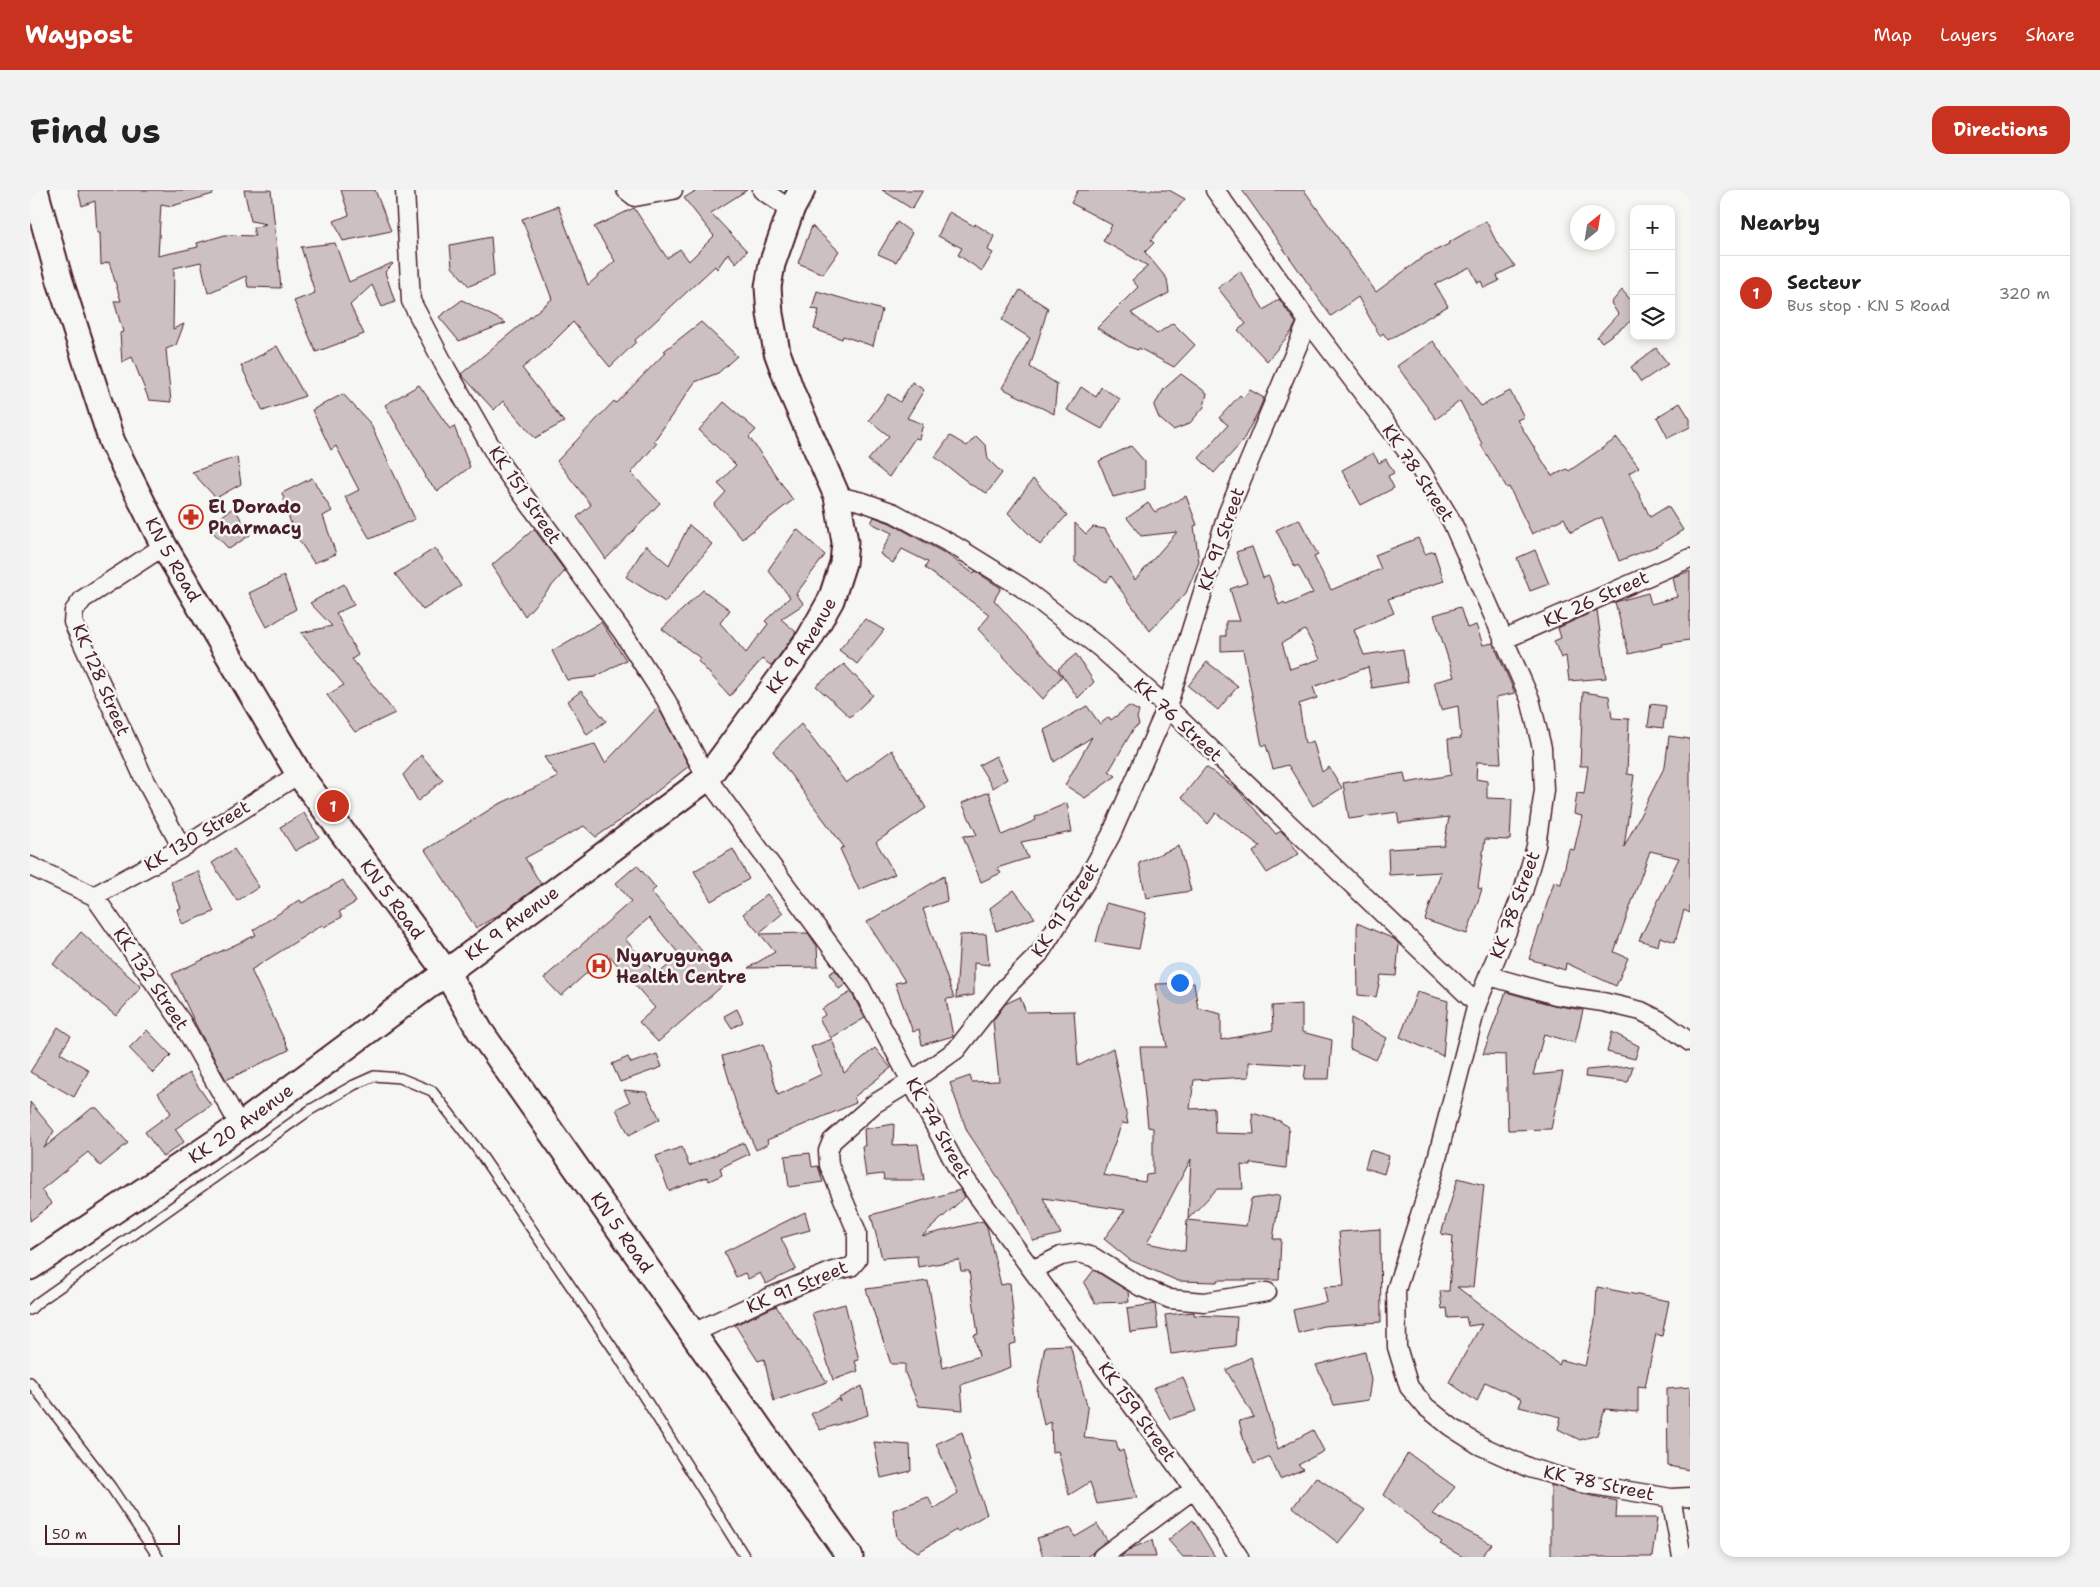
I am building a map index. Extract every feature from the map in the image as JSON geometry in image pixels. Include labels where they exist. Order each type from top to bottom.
[{"type":"main road","name":"KN 5 Road","points":[[34,190],[60,281],[112,442],[164,546],[299,774],[446,972],[480,1031],[850,1557]]},
{"type":"main road","name":"KK 9 Avenue","points":[[446,972],[707,778],[809,639],[831,600],[843,563],[845,542],[837,496],[792,393],[777,352],[770,314],[768,287],[772,264],[796,200]]},
{"type":"main road","name":"KK 20 Avenue","points":[[30,1267],[240,1126],[446,972]]},
{"type":"street","name":"KK 151 Street","points":[[405,190],[411,301],[447,370],[502,466],[623,633],[666,700],[707,778]]},
{"type":"street","points":[[626,190],[635,197],[673,190]]},
{"type":"street","points":[[762,190],[796,200]]},
{"type":"street","name":"KK 78 Street","points":[[1215,190],[1308,321],[1419,467],[1452,522],[1530,699],[1542,748],[1544,790],[1536,846],[1523,892],[1477,1004],[1432,1174],[1396,1290],[1398,1347],[1409,1387],[1426,1407],[1451,1427],[1479,1445],[1530,1468],[1581,1483],[1671,1498],[1690,1498]]},
{"type":"street","name":"KK 91 Street","points":[[693,1333],[770,1297],[834,1271],[851,1267],[857,1260],[857,1232],[829,1166],[828,1151],[832,1141],[874,1104],[912,1081],[956,1050],[1004,988],[1039,954],[1086,881],[1111,835],[1167,708],[1228,512],[1308,321]]},
{"type":"street","name":"KK 76 Street","points":[[837,496],[863,502],[894,513],[955,546],[1021,587],[1099,647],[1167,708],[1477,1004]]},
{"type":"street","name":"KK 128 Street","points":[[164,546],[83,599],[74,611],[73,622],[143,776],[182,848]]},
{"type":"street","name":"KK 26 Street","points":[[1503,640],[1690,558]]},
{"type":"street","name":"KK 130 Street","points":[[94,896],[182,848],[299,774]]},
{"type":"street","name":"KK 74 Street","points":[[707,778],[860,986],[958,1169],[1032,1270]]},
{"type":"street","points":[[30,866],[94,896]]},
{"type":"street","name":"KK 132 Street","points":[[94,896],[180,1021],[240,1126]]},
{"type":"street","points":[[1489,976],[1556,996],[1603,1002],[1641,1011],[1661,1021],[1690,1042]]},
{"type":"street","points":[[1032,1270],[1061,1256],[1079,1253],[1093,1257],[1141,1287],[1170,1299],[1204,1302],[1267,1292]]},
{"type":"street","name":"KK 159 Street","points":[[1032,1270],[1194,1489],[1239,1557]]},
{"type":"street","points":[[1102,1557],[1194,1489]]},
{"type":"street","points":[[1671,1498],[1682,1557]]},
{"type":"lane","points":[[30,1310],[37,1303],[310,1110],[374,1076],[400,1078],[432,1091],[475,1146],[615,1350],[745,1557]]},
{"type":"lane","points":[[30,1382],[111,1487],[158,1557]]},
{"type":"building","points":[[78,190],[212,190],[213,194],[172,206],[161,204],[158,256],[198,247],[197,243],[225,235],[255,236],[253,228],[266,224],[251,221],[244,190],[271,190],[281,288],[248,287],[246,276],[208,293],[201,262],[174,268],[173,329],[184,324],[176,345],[166,349],[171,402],[149,400],[132,357],[122,362],[120,333],[123,332],[114,301],[121,301],[109,262],[101,265],[100,233],[97,233],[95,201],[82,206]]},
{"type":"building","points":[[341,190],[375,190],[391,231],[343,241],[334,221],[349,215]]},
{"type":"building","points":[[697,190],[747,190],[711,213],[747,251],[736,263],[728,253],[717,269],[715,266],[635,340],[636,342],[610,367],[573,322],[543,352],[522,368],[564,422],[535,438],[503,401],[494,410],[461,374],[552,299],[522,219],[558,206],[588,285],[615,261],[594,227],[634,208],[667,258],[680,249],[689,261],[714,236],[684,198]]},
{"type":"building","points":[[882,190],[923,190],[912,209]]},
{"type":"building","points":[[1078,190],[1169,190],[1185,199],[1151,240],[1154,243],[1145,252],[1167,279],[1169,293],[1131,313],[1157,334],[1173,323],[1195,345],[1174,367],[1139,348],[1138,350],[1129,347],[1097,328],[1138,287],[1132,280],[1148,266],[1103,241],[1112,225],[1071,203]]},
{"type":"building","points":[[1242,190],[1304,190],[1376,292],[1426,255],[1449,244],[1486,221],[1497,243],[1515,266],[1497,275],[1499,281],[1484,288],[1481,281],[1478,283],[1470,267],[1435,284],[1448,306],[1388,340],[1383,333],[1380,336],[1358,297],[1331,316]]},
{"type":"building","points":[[949,212],[974,226],[975,224],[994,236],[988,250],[993,253],[982,271],[958,255],[962,248],[938,236]]},
{"type":"building","points":[[897,222],[912,233],[896,262],[878,254]]},
{"type":"building","points":[[812,226],[839,251],[823,274],[798,263]]},
{"type":"building","points":[[491,237],[494,276],[469,286],[452,267],[450,245]]},
{"type":"building","points":[[335,243],[349,282],[392,263],[385,272],[395,302],[382,307],[372,285],[350,305],[364,334],[316,352],[294,301],[315,293],[301,247]]},
{"type":"building","points":[[1240,271],[1264,310],[1279,299],[1296,323],[1292,331],[1267,361],[1238,330],[1246,324],[1218,288]]},
{"type":"building","points":[[1020,290],[1048,308],[1030,367],[1057,384],[1054,414],[1002,388],[1030,338],[1002,320]]},
{"type":"building","points":[[1622,290],[1630,299],[1630,322],[1602,342],[1597,337],[1618,314],[1611,303]]},
{"type":"building","points":[[817,291],[882,310],[873,346],[843,336],[842,339],[814,329],[819,310],[812,309]]},
{"type":"building","points":[[462,300],[506,323],[459,341],[439,317]]},
{"type":"building","points":[[701,322],[737,356],[718,373],[695,382],[654,441],[657,443],[631,473],[660,503],[606,559],[577,517],[591,505],[557,461],[614,401],[616,403],[666,352],[664,351]]},
{"type":"building","points":[[1433,341],[1481,406],[1510,391],[1524,417],[1517,420],[1552,476],[1567,469],[1569,471],[1617,438],[1639,467],[1629,473],[1650,517],[1668,506],[1683,530],[1657,546],[1619,561],[1602,517],[1571,532],[1564,518],[1532,534],[1509,487],[1507,488],[1481,445],[1460,401],[1436,419],[1397,366]]},
{"type":"building","points":[[277,346],[305,396],[263,411],[241,366]]},
{"type":"building","points":[[1656,348],[1668,364],[1641,382],[1631,367]]},
{"type":"building","points":[[1181,374],[1207,393],[1204,407],[1189,424],[1173,430],[1159,418],[1154,406],[1164,389]]},
{"type":"building","points":[[912,382],[924,390],[907,418],[923,424],[919,439],[915,438],[889,477],[868,460],[889,436],[869,420],[888,394],[900,402]]},
{"type":"building","points":[[419,385],[450,429],[454,426],[470,467],[438,491],[424,477],[426,476],[385,405]]},
{"type":"building","points":[[1081,387],[1096,397],[1101,387],[1120,399],[1102,429],[1067,410]]},
{"type":"building","points":[[1250,390],[1264,398],[1258,412],[1242,442],[1214,473],[1199,458],[1228,425],[1219,418],[1240,395],[1243,398]]},
{"type":"building","points":[[343,394],[370,423],[415,519],[370,539],[345,497],[359,490],[336,446],[331,450],[312,410]]},
{"type":"building","points":[[724,402],[756,430],[749,437],[793,500],[742,539],[714,505],[726,492],[718,484],[736,465],[699,430]]},
{"type":"building","points":[[1680,403],[1690,419],[1690,427],[1668,438],[1657,417]]},
{"type":"building","points":[[950,436],[967,446],[976,436],[986,446],[988,459],[1002,473],[987,493],[973,486],[935,457]]},
{"type":"building","points":[[1131,446],[1145,462],[1145,489],[1113,497],[1099,461]]},
{"type":"building","points":[[1373,453],[1379,463],[1386,459],[1394,473],[1388,476],[1394,488],[1361,505],[1342,470]]},
{"type":"building","points":[[237,457],[241,484],[216,498],[192,472]]},
{"type":"building","points":[[312,478],[332,511],[323,516],[336,554],[314,563],[293,531],[282,493]]},
{"type":"building","points":[[1033,479],[1067,515],[1040,545],[1008,513]]},
{"type":"building","points":[[1186,496],[1197,525],[1194,526],[1199,562],[1186,593],[1150,631],[1111,576],[1106,582],[1075,562],[1075,523],[1086,534],[1093,527],[1105,529],[1135,580],[1177,532],[1141,536],[1127,518],[1148,503],[1155,512]]},
{"type":"building","points":[[234,507],[250,535],[229,549],[208,527]]},
{"type":"building","points":[[874,517],[890,523],[948,555],[974,574],[975,571],[1001,588],[994,600],[1062,676],[1043,699],[978,629],[990,615],[925,568],[928,562],[902,549],[893,563],[880,554],[892,533],[871,523]]},
{"type":"building","points":[[1299,519],[1318,555],[1314,557],[1331,590],[1381,569],[1375,555],[1418,538],[1425,554],[1434,551],[1444,581],[1388,599],[1394,613],[1354,630],[1364,655],[1403,649],[1408,682],[1372,688],[1368,667],[1313,687],[1317,698],[1299,704],[1305,744],[1313,741],[1322,772],[1329,767],[1342,788],[1313,806],[1288,765],[1273,769],[1266,745],[1262,746],[1243,650],[1221,651],[1221,636],[1226,636],[1226,621],[1240,621],[1230,589],[1247,583],[1236,552],[1252,547],[1263,578],[1269,576],[1279,605],[1284,602],[1286,605],[1313,593],[1298,565],[1295,567],[1276,530]],"holes":[[[1305,630],[1320,659],[1290,669],[1282,643]]]},
{"type":"building","points":[[689,525],[712,544],[665,602],[626,577],[646,545],[669,565]]},
{"type":"building","points":[[534,529],[565,571],[525,616],[492,565]]},
{"type":"building","points":[[797,529],[825,555],[796,594],[804,604],[781,619],[796,632],[772,666],[762,659],[730,696],[698,661],[700,658],[662,629],[703,590],[730,610],[720,623],[746,653],[768,624],[765,621],[790,597],[768,570]]},
{"type":"building","points":[[435,548],[461,586],[423,610],[395,574]]},
{"type":"building","points":[[1535,550],[1549,584],[1530,591],[1517,558]]},
{"type":"building","points":[[1690,571],[1690,640],[1661,644],[1662,646],[1629,654],[1615,602],[1648,593],[1651,604],[1677,597],[1673,577]]},
{"type":"building","points":[[284,576],[296,609],[267,627],[249,593]]},
{"type":"building","points":[[344,584],[354,605],[336,613],[358,655],[352,659],[395,713],[355,732],[327,695],[344,685],[301,633],[332,626],[310,603]]},
{"type":"building","points":[[1460,607],[1467,628],[1476,625],[1483,645],[1493,643],[1515,693],[1496,697],[1501,763],[1477,762],[1476,779],[1487,781],[1487,798],[1512,799],[1510,840],[1485,839],[1478,888],[1482,889],[1467,934],[1425,920],[1441,872],[1389,875],[1388,849],[1444,846],[1449,817],[1399,823],[1397,812],[1349,819],[1343,783],[1404,773],[1406,783],[1451,775],[1448,739],[1461,738],[1458,706],[1441,710],[1434,682],[1454,677],[1434,615]]},
{"type":"building","points":[[1597,610],[1606,678],[1569,681],[1566,656],[1561,658],[1554,641],[1561,638],[1558,628]]},
{"type":"building","points":[[865,619],[884,630],[857,664],[839,650]]},
{"type":"building","points":[[601,622],[626,660],[595,677],[567,680],[552,651]]},
{"type":"building","points":[[1076,654],[1094,682],[1078,698],[1058,669]]},
{"type":"building","points":[[1207,662],[1238,686],[1218,710],[1188,686]]},
{"type":"building","points":[[844,664],[873,695],[850,717],[816,686]]},
{"type":"building","points":[[581,691],[606,721],[587,735],[568,701]]},
{"type":"building","points":[[1583,692],[1609,696],[1612,718],[1629,719],[1627,774],[1634,775],[1624,847],[1665,766],[1669,736],[1690,739],[1690,913],[1684,910],[1675,942],[1660,937],[1658,946],[1639,940],[1679,858],[1650,851],[1614,952],[1628,958],[1616,986],[1566,963],[1565,970],[1529,959],[1554,882],[1561,884],[1569,849],[1574,850],[1582,816],[1574,814],[1577,793],[1584,794],[1588,766],[1580,766]]},
{"type":"building","points":[[1651,704],[1666,706],[1663,728],[1648,726]]},
{"type":"building","points":[[1087,706],[1100,724],[1109,717],[1111,720],[1129,706],[1139,711],[1137,718],[1139,725],[1134,728],[1109,771],[1116,776],[1085,798],[1065,785],[1092,737],[1054,762],[1044,730]]},
{"type":"building","points":[[658,707],[689,766],[596,837],[584,826],[525,858],[541,884],[502,913],[476,928],[425,850],[497,805],[558,777],[544,757],[595,744],[605,763]]},
{"type":"building","points":[[801,724],[846,783],[892,750],[926,808],[876,842],[895,874],[859,890],[840,849],[844,847],[773,751]]},
{"type":"building","points":[[421,755],[443,780],[418,801],[403,775]]},
{"type":"building","points":[[996,756],[1007,779],[993,788],[979,765]]},
{"type":"building","points":[[1206,767],[1237,789],[1276,834],[1281,831],[1287,837],[1299,854],[1267,873],[1253,852],[1260,846],[1216,813],[1208,824],[1182,797]]},
{"type":"building","points":[[989,792],[1002,835],[1036,820],[1035,817],[1067,803],[1072,832],[1021,842],[1028,858],[997,868],[1001,873],[981,882],[963,836],[977,835],[962,803]]},
{"type":"building","points":[[304,813],[319,837],[295,851],[280,827]]},
{"type":"building","points":[[1179,846],[1191,891],[1146,898],[1139,863]]},
{"type":"building","points":[[234,849],[259,887],[237,901],[212,863]]},
{"type":"building","points":[[733,849],[749,879],[711,901],[694,871]]},
{"type":"building","points":[[637,865],[656,888],[651,892],[728,981],[658,1042],[639,1022],[655,1008],[608,954],[561,996],[544,978],[631,901],[616,883]],"holes":[[[649,918],[680,955],[657,975],[625,939]]]},
{"type":"building","points":[[198,871],[214,912],[182,924],[177,909],[181,908],[171,882]]},
{"type":"building","points":[[944,876],[947,901],[923,909],[954,998],[946,999],[953,1036],[922,1045],[919,1029],[913,1032],[895,983],[905,981],[867,922]]},
{"type":"building","points":[[343,880],[356,902],[339,912],[342,917],[324,927],[322,925],[251,970],[289,1050],[226,1080],[196,1025],[172,974],[256,935],[253,930],[300,900],[302,903]]},
{"type":"building","points":[[1014,890],[1035,918],[996,931],[990,908]]},
{"type":"building","points":[[767,894],[783,913],[759,933],[743,914]]},
{"type":"building","points":[[1106,903],[1146,913],[1139,949],[1096,942]]},
{"type":"building","points":[[1357,923],[1394,939],[1399,944],[1396,976],[1381,975],[1376,997],[1358,995]]},
{"type":"building","points":[[81,932],[141,987],[116,1016],[53,964]]},
{"type":"building","points":[[808,933],[817,946],[818,967],[748,968],[775,952],[760,934]]},
{"type":"building","points":[[986,934],[989,965],[974,963],[974,995],[956,998],[960,935]]},
{"type":"building","points":[[835,970],[846,984],[839,989],[829,974]]},
{"type":"building","points":[[1194,983],[1198,1008],[1221,1014],[1221,1040],[1273,1030],[1272,1006],[1302,1004],[1302,1032],[1332,1040],[1329,1079],[1304,1079],[1306,1065],[1249,1062],[1249,1077],[1194,1080],[1190,1109],[1214,1108],[1215,1133],[1254,1134],[1252,1113],[1280,1121],[1289,1128],[1286,1168],[1251,1163],[1251,1166],[1241,1165],[1243,1189],[1217,1189],[1188,1219],[1191,1159],[1147,1243],[1185,1251],[1187,1220],[1246,1226],[1251,1199],[1280,1195],[1273,1239],[1281,1239],[1279,1280],[1178,1281],[1130,1260],[1104,1239],[1125,1210],[1043,1198],[1061,1234],[1033,1241],[1017,1206],[967,1131],[950,1083],[970,1076],[972,1082],[999,1081],[993,1021],[1005,1004],[1020,997],[1026,1012],[1074,1011],[1078,1066],[1113,1048],[1128,1124],[1122,1123],[1103,1175],[1145,1182],[1146,1175],[1153,1174],[1153,1128],[1148,1127],[1140,1047],[1167,1047],[1155,984]]},
{"type":"building","points":[[851,992],[865,1018],[831,1038],[819,1019],[825,1015],[822,1009]]},
{"type":"building","points":[[1417,992],[1448,1001],[1443,1056],[1400,1037]]},
{"type":"building","points":[[1506,992],[1553,1005],[1583,1010],[1575,1043],[1544,1034],[1533,1075],[1563,1072],[1551,1129],[1508,1130],[1506,1055],[1483,1054]]},
{"type":"building","points":[[737,1009],[743,1022],[732,1028],[724,1016]]},
{"type":"building","points":[[1351,1018],[1387,1038],[1376,1060],[1350,1049]]},
{"type":"building","points":[[58,1027],[71,1036],[60,1053],[89,1070],[74,1097],[30,1072]]},
{"type":"building","points":[[147,1030],[171,1055],[153,1073],[129,1048]]},
{"type":"building","points":[[1612,1032],[1639,1046],[1635,1059],[1607,1052]]},
{"type":"building","points":[[832,1039],[844,1073],[875,1048],[891,1068],[854,1097],[856,1103],[767,1140],[768,1144],[756,1150],[737,1107],[722,1056],[763,1044],[778,1095],[822,1074],[811,1047]]},
{"type":"building","points":[[657,1054],[662,1067],[620,1082],[612,1064],[628,1057],[631,1063]]},
{"type":"building","points":[[1633,1066],[1628,1082],[1585,1077],[1586,1070]]},
{"type":"building","points":[[189,1073],[211,1105],[175,1129],[184,1142],[163,1157],[145,1132],[171,1113],[158,1093]]},
{"type":"building","points":[[624,1090],[646,1092],[660,1119],[629,1135],[616,1109],[630,1102]]},
{"type":"building","points":[[30,1102],[54,1131],[44,1148],[92,1108],[97,1108],[128,1143],[100,1166],[88,1152],[41,1190],[52,1204],[30,1221]]},
{"type":"building","points":[[894,1124],[893,1145],[918,1144],[924,1180],[884,1180],[883,1174],[866,1176],[862,1146],[865,1146],[864,1129]]},
{"type":"building","points":[[744,1143],[749,1154],[720,1168],[722,1175],[709,1181],[707,1177],[669,1191],[656,1156],[682,1147],[689,1166]]},
{"type":"building","points":[[1370,1150],[1389,1156],[1384,1174],[1365,1168]]},
{"type":"building","points":[[810,1153],[812,1167],[818,1166],[823,1182],[789,1187],[785,1156]]},
{"type":"building","points":[[1458,1178],[1484,1185],[1473,1287],[1457,1287],[1559,1365],[1561,1360],[1585,1366],[1595,1321],[1597,1287],[1669,1301],[1662,1336],[1656,1334],[1645,1387],[1638,1386],[1638,1412],[1605,1409],[1597,1435],[1580,1440],[1558,1429],[1561,1417],[1519,1407],[1522,1399],[1485,1382],[1477,1402],[1449,1382],[1482,1324],[1468,1326],[1466,1317],[1448,1318],[1447,1308],[1442,1309],[1440,1291],[1449,1291],[1453,1236],[1441,1234]]},
{"type":"building","points":[[960,1190],[965,1197],[922,1236],[983,1221],[987,1227],[1001,1285],[1010,1283],[1016,1343],[1009,1345],[1011,1367],[961,1385],[963,1410],[919,1406],[905,1373],[905,1364],[891,1364],[866,1289],[928,1281],[943,1368],[979,1356],[974,1335],[978,1334],[969,1271],[961,1271],[959,1260],[918,1267],[917,1256],[882,1258],[871,1215]]},
{"type":"building","points":[[805,1212],[810,1230],[781,1238],[796,1269],[766,1284],[760,1273],[748,1279],[745,1273],[736,1277],[724,1252]]},
{"type":"building","points":[[1380,1229],[1381,1322],[1323,1326],[1298,1333],[1293,1310],[1327,1302],[1324,1287],[1344,1286],[1339,1232]]},
{"type":"building","points":[[1094,1270],[1128,1291],[1129,1302],[1095,1303],[1084,1283]]},
{"type":"building","points":[[845,1304],[859,1360],[855,1361],[858,1371],[833,1380],[812,1313]]},
{"type":"building","points":[[1155,1304],[1158,1329],[1130,1332],[1127,1308]]},
{"type":"building","points":[[776,1306],[827,1382],[774,1401],[764,1359],[758,1361],[735,1325]]},
{"type":"building","points":[[1194,1312],[1194,1315],[1237,1317],[1235,1346],[1171,1354],[1165,1315]]},
{"type":"building","points":[[1070,1345],[1088,1409],[1084,1438],[1116,1441],[1119,1452],[1123,1450],[1137,1498],[1097,1504],[1090,1482],[1069,1495],[1058,1451],[1052,1452],[1051,1421],[1044,1425],[1037,1392],[1045,1346]]},
{"type":"building","points":[[1365,1352],[1371,1380],[1368,1400],[1334,1405],[1316,1365]]},
{"type":"building","points":[[1251,1357],[1278,1449],[1313,1430],[1324,1451],[1298,1465],[1304,1469],[1280,1479],[1270,1457],[1254,1464],[1244,1441],[1239,1421],[1254,1417],[1226,1370]]},
{"type":"building","points":[[1183,1377],[1196,1411],[1170,1419],[1153,1388]]},
{"type":"building","points":[[862,1386],[868,1415],[820,1430],[811,1414],[838,1399],[840,1402],[839,1398]]},
{"type":"building","points":[[1690,1387],[1690,1470],[1668,1466],[1667,1389]]},
{"type":"building","points":[[962,1432],[970,1461],[968,1462],[987,1514],[918,1552],[897,1538],[893,1510],[928,1497],[934,1509],[958,1493],[936,1444]]},
{"type":"building","points":[[874,1442],[910,1445],[911,1471],[881,1478]]},
{"type":"building","points":[[1408,1453],[1455,1487],[1433,1514],[1492,1544],[1481,1557],[1463,1557],[1440,1544],[1442,1542],[1384,1495]]},
{"type":"building","points":[[1316,1477],[1365,1510],[1338,1543],[1293,1507]]},
{"type":"building","points":[[1551,1485],[1617,1501],[1616,1518],[1657,1518],[1652,1557],[1559,1557],[1551,1555]]},
{"type":"building","points":[[1193,1520],[1215,1557],[1183,1557],[1168,1540]]},
{"type":"building","points":[[1097,1524],[1107,1540],[1086,1557],[1043,1557],[1037,1538],[1071,1528],[1075,1537]]},
{"type":"building","points":[[1152,1540],[1156,1557],[1120,1557],[1134,1547]]},
{"type":"place","name":"El Dorado Pharmacy","points":[[191,517]]},
{"type":"place","name":"Secteur","points":[[333,806]]},
{"type":"place","name":"Nyarugunga Health Centre","points":[[599,966]]}]
